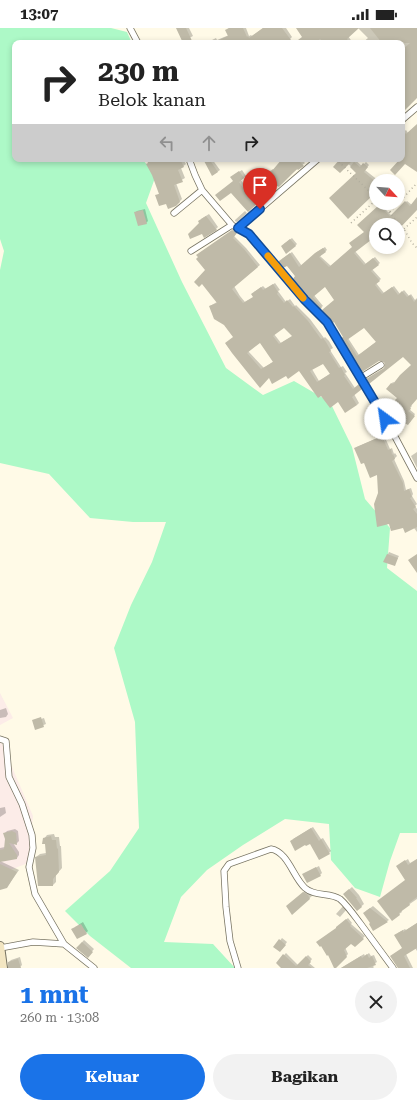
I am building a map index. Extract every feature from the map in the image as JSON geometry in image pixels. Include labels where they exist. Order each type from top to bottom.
[{"type":"main road","points":[[0,947],[3,968]]},
{"type":"street","points":[[130,28],[136,40]]},
{"type":"street","points":[[405,117],[417,107]]},
{"type":"street","points":[[190,162],[202,190],[232,225],[249,234],[305,300],[327,322],[392,430],[417,478]]},
{"type":"street","points":[[238,228],[314,162]]},
{"type":"street","points":[[174,213],[202,190]]},
{"type":"street","points":[[191,251],[232,225]]},
{"type":"street","points":[[360,378],[381,365]]},
{"type":"street","points":[[0,739],[6,741],[9,777],[22,804],[32,835],[33,848],[29,867],[35,894],[64,944],[94,968]]},
{"type":"street","points":[[238,968],[230,941],[224,871],[229,864],[271,849],[276,850],[282,856],[305,888],[317,894],[333,896],[340,899],[354,915],[393,968]]},
{"type":"street","points":[[0,947],[33,942],[64,944]]},
{"type":"path","points":[[339,162],[369,192]]},
{"type":"path","points":[[395,218],[390,212],[417,183]]},
{"type":"path","points":[[351,223],[369,206]]},
{"type":"path","points":[[405,228],[417,217]]},
{"type":"path","points":[[405,231],[412,244],[417,248]]},
{"type":"shaded area","points":[[0,693],[13,718],[0,725]]},
{"type":"shaded area","points":[[0,739],[33,816],[28,863],[0,874]]},
{"type":"green space","points":[[0,28],[111,28],[127,32],[131,40],[12,40],[12,162],[145,162],[156,175],[146,203],[182,282],[226,368],[263,395],[294,381],[330,402],[352,447],[365,499],[390,528],[387,568],[417,591],[417,833],[400,833],[380,897],[355,888],[331,860],[329,824],[285,819],[243,845],[207,870],[181,897],[164,942],[213,944],[235,968],[131,968],[90,936],[65,911],[110,871],[139,828],[135,722],[114,648],[131,605],[152,562],[166,522],[133,522],[90,518],[49,474],[0,463],[0,270],[4,251],[0,239]]},
{"type":"building","points":[[176,28],[186,28],[192,40],[182,40]]},
{"type":"building","points":[[229,28],[243,28],[247,37],[248,36],[249,38],[263,28],[282,28],[291,40],[219,40],[228,36],[225,30]]},
{"type":"building","points":[[296,28],[359,28],[347,39],[348,40],[298,40],[302,37]]},
{"type":"building","points":[[370,28],[417,28],[417,98],[405,110],[405,47],[410,43],[405,43],[405,40],[380,40]]},
{"type":"building","points":[[417,124],[417,172],[405,164],[396,174],[394,174],[390,170],[397,162],[405,162],[405,133],[406,134]]},
{"type":"building","points":[[182,162],[184,167],[178,170],[183,182],[174,185],[180,202],[176,206],[168,209],[166,204],[159,206],[155,195],[159,194],[146,164]]},
{"type":"building","points":[[205,162],[211,162],[218,172],[212,176]]},
{"type":"building","points":[[279,162],[300,162],[304,166],[298,170],[297,169],[279,187],[277,186],[248,212],[231,193],[220,201],[215,195],[233,181],[230,177],[239,171],[244,178],[239,182],[249,197],[259,191],[258,190],[268,181],[264,178],[270,171],[271,172]]},
{"type":"building","points":[[337,162],[351,162],[340,173],[333,167]]},
{"type":"building","points":[[354,162],[360,167],[363,163],[368,167],[364,172],[369,176],[369,199],[348,219],[329,198],[356,173],[350,167]]},
{"type":"building","points":[[417,197],[417,210],[405,223],[405,218],[369,218],[369,242],[354,253],[364,265],[373,258],[379,265],[371,271],[380,281],[375,285],[382,294],[392,287],[398,295],[402,291],[407,297],[410,295],[414,302],[417,299],[417,399],[408,411],[415,416],[408,425],[399,420],[395,415],[403,408],[395,400],[397,398],[386,389],[391,383],[393,384],[411,365],[403,357],[369,384],[366,379],[384,368],[384,362],[379,361],[362,372],[341,338],[343,337],[334,322],[333,323],[322,310],[334,300],[325,287],[313,297],[322,308],[320,309],[293,279],[295,276],[287,266],[283,268],[278,263],[290,253],[299,267],[323,248],[326,252],[319,257],[329,267],[352,247],[349,243],[364,232],[357,225],[374,210],[384,210],[390,216],[396,210],[405,210],[405,201],[410,206]],"holes":[[[364,328],[376,342],[357,356],[347,340]]]},
{"type":"building","points":[[143,210],[147,224],[138,226],[134,212]]},
{"type":"building","points":[[206,216],[217,230],[204,238],[202,234],[190,239],[188,234],[199,223],[198,221]]},
{"type":"building","points":[[232,230],[237,233],[233,238],[258,267],[232,289],[243,303],[253,297],[251,294],[261,287],[263,290],[273,284],[278,292],[277,294],[284,303],[287,300],[293,307],[294,306],[308,321],[321,339],[323,338],[331,351],[329,352],[339,368],[341,367],[345,375],[344,376],[353,389],[359,384],[362,389],[352,397],[357,405],[345,413],[338,402],[330,408],[321,396],[318,398],[299,371],[288,379],[286,376],[272,384],[269,378],[260,388],[225,343],[233,337],[224,325],[214,319],[209,306],[217,303],[202,284],[199,287],[194,282],[205,270],[196,259],[198,257],[196,255]],"holes":[[[284,328],[292,336],[279,344],[273,336]],[[260,343],[273,362],[261,369],[247,353]],[[323,364],[330,374],[317,382],[310,371]]]},
{"type":"building","points":[[290,239],[296,246],[286,254],[281,246]]},
{"type":"building","points":[[382,436],[388,450],[391,449],[392,455],[393,454],[395,459],[392,461],[403,483],[404,491],[409,489],[412,497],[410,498],[416,507],[413,509],[417,514],[417,527],[405,533],[403,528],[391,531],[389,524],[377,527],[374,504],[378,493],[377,475],[370,478],[364,463],[361,464],[354,448]]},
{"type":"building","points":[[387,554],[398,558],[395,566],[383,562]]},
{"type":"building","points":[[417,554],[417,573],[408,560]]},
{"type":"building","points":[[41,717],[44,727],[35,730],[32,720]]},
{"type":"building","points":[[311,828],[319,841],[321,839],[330,854],[319,860],[310,844],[305,845],[295,851],[290,841]]},
{"type":"building","points":[[12,831],[16,833],[17,845],[9,843],[17,855],[17,859],[0,862],[0,850],[4,849],[5,839],[3,833]]},
{"type":"building","points":[[51,836],[52,840],[56,840],[57,849],[58,848],[59,872],[53,879],[53,886],[38,886],[35,857],[46,855],[45,844],[42,844],[43,838]]},
{"type":"building","points":[[417,859],[417,897],[409,903],[410,905],[399,913],[400,915],[392,921],[377,901],[405,880],[396,866],[405,860],[408,865]]},
{"type":"building","points":[[0,864],[17,872],[7,888],[0,890]]},
{"type":"building","points":[[316,867],[321,876],[307,883],[302,874]]},
{"type":"building","points":[[349,889],[357,898],[362,907],[357,911],[343,894]]},
{"type":"building","points":[[303,892],[308,895],[310,899],[292,915],[286,906]]},
{"type":"building","points":[[370,908],[388,922],[373,931],[369,924],[370,923],[363,913]]},
{"type":"building","points":[[346,919],[351,925],[350,926],[364,939],[355,947],[351,944],[344,950],[347,957],[336,968],[334,968],[328,955],[327,956],[321,946],[320,947],[316,942]]},
{"type":"building","points":[[417,923],[417,948],[404,956],[410,968],[398,968],[390,956],[402,948],[394,935],[403,930],[403,932]]},
{"type":"building","points":[[81,924],[87,934],[77,939],[71,929]]},
{"type":"building","points":[[279,939],[286,945],[280,952],[273,947]]},
{"type":"building","points":[[82,942],[93,952],[88,958],[76,948]]},
{"type":"building","points":[[283,954],[296,966],[306,956],[311,962],[308,965],[312,968],[281,968],[276,963]]},
{"type":"building","points":[[367,954],[369,958],[372,956],[376,965],[367,968],[341,968],[361,956],[362,958]]},
{"type":"building","points":[[18,959],[21,968],[8,968],[8,962]]},
{"type":"slow traffic","points":[[268,256],[303,298]]},
{"type":"route","points":[[260,209],[238,228],[249,234],[305,300],[327,322],[385,419]]}]
